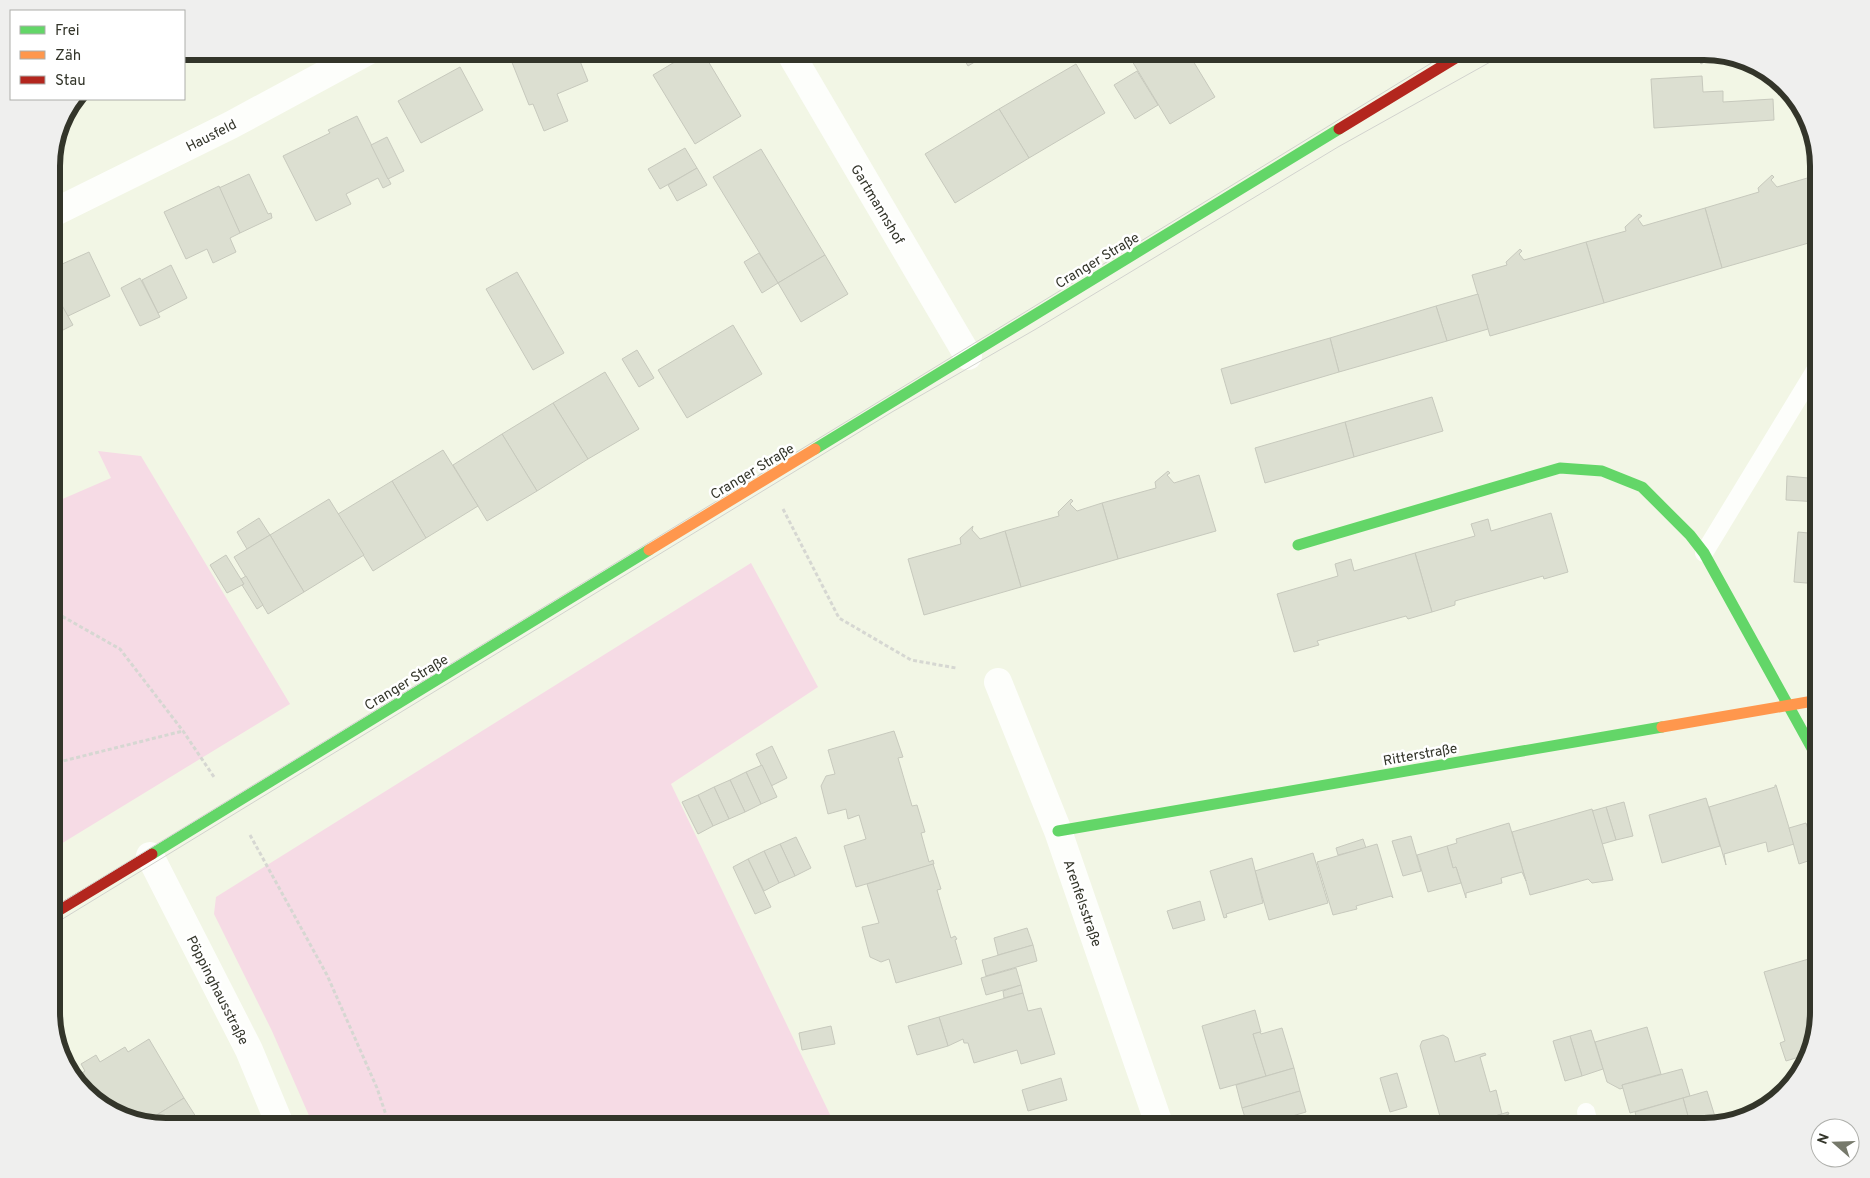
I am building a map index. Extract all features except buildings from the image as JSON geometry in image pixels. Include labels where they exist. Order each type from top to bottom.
[{"type":"main road","name":"Cranger Straße","points":[[60,910],[1452,60]]},
{"type":"main road","points":[[1298,545],[1560,468],[1602,471],[1642,487],[1690,535],[1704,553],[1810,746]]},
{"type":"main road","name":"Ritterstraße","points":[[1058,831],[1810,702]]},
{"type":"street","name":"Hausfeld","points":[[60,210],[231,125],[351,60]]},
{"type":"street","name":"Gartmannshof","points":[[794,60],[968,356]]},
{"type":"street","name":"Arenfelsstraße","points":[[998,682],[1058,831],[1157,1118]]},
{"type":"street","name":"Pöppinghausstraße","points":[[150,856],[249,1050],[277,1118]]},
{"type":"lane","points":[[1704,553],[1810,379]]},
{"type":"path","points":[[768,479],[839,618],[911,660],[956,668]]},
{"type":"path","points":[[60,615],[120,650],[184,730],[233,806],[327,975],[377,1088],[387,1118]]},
{"type":"path","points":[[60,762],[184,730]]},
{"type":"shaded area","points":[[98,451],[141,456],[290,704],[60,845],[60,500],[111,478]]},
{"type":"shaded area","points":[[751,563],[818,687],[671,784],[832,1118],[310,1118],[272,1031],[214,914],[216,897]]},
{"type":"tram line","points":[[60,903],[1436,60]]},
{"type":"tram line","points":[[60,920],[892,412],[1036,329],[1338,147],[1494,60]]},
{"type":"traffic: fast","points":[[815,449],[1339,129]]},
{"type":"traffic: fast","points":[[1298,545],[1560,468],[1602,471],[1642,487],[1690,535],[1704,553],[1810,745]]},
{"type":"traffic: fast","points":[[152,854],[649,550]]},
{"type":"traffic: fast","points":[[1058,831],[1662,727]]},
{"type":"traffic: slow","points":[[649,550],[815,449]]},
{"type":"traffic: slow","points":[[1662,727],[1810,702]]},
{"type":"traffic: jam","points":[[1339,129],[1452,60]]},
{"type":"traffic: jam","points":[[60,910],[152,854]]}]
